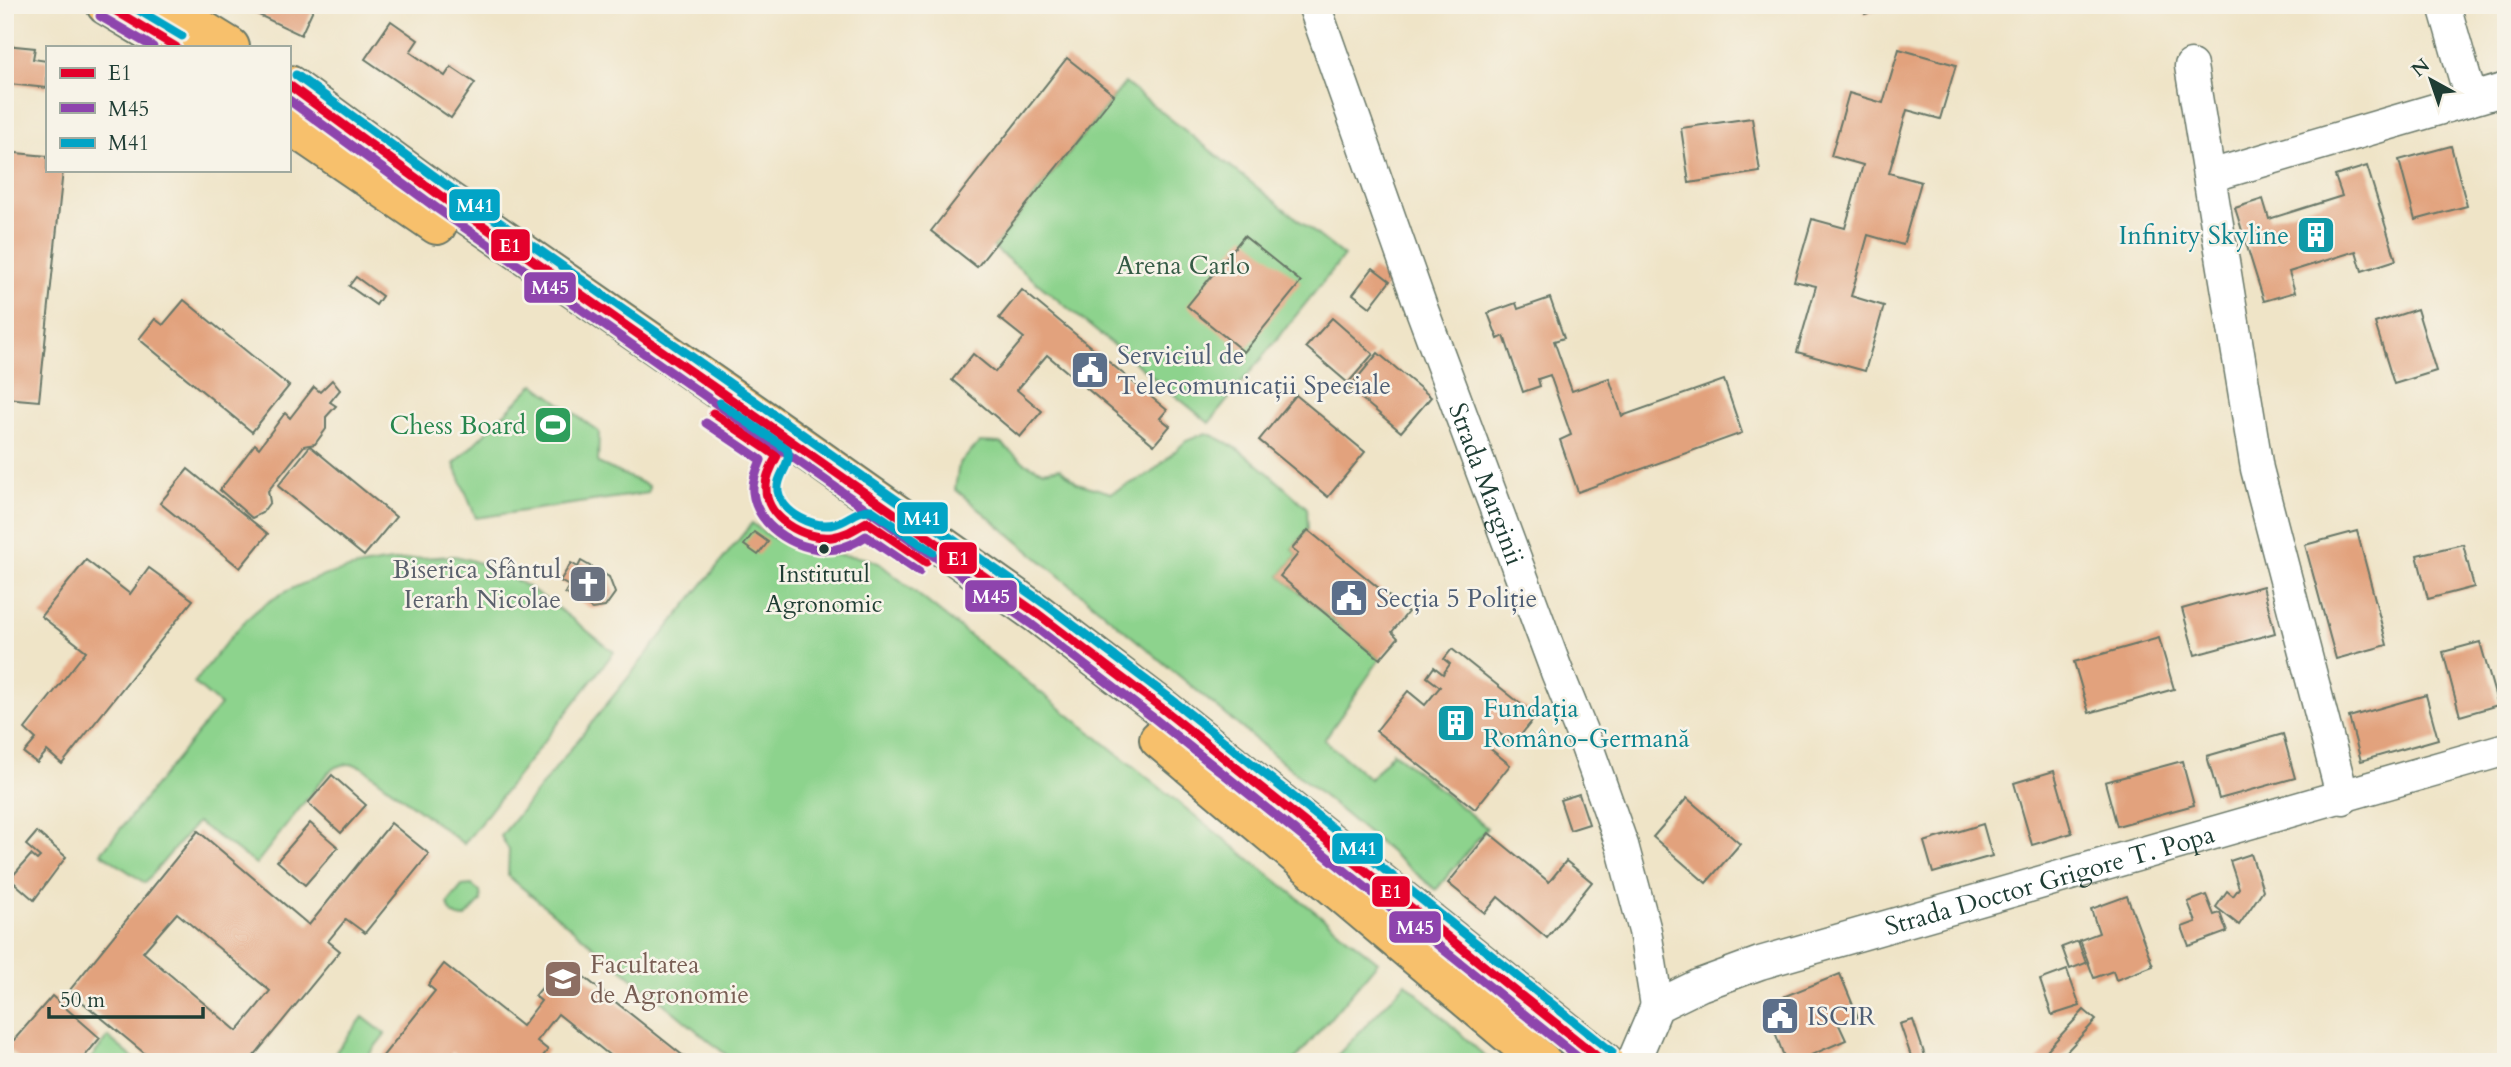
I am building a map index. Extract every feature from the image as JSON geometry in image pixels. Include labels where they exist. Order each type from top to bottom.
[{"type":"main road","points":[[106,5],[174,46]]},
{"type":"main road","points":[[162,5],[228,46]]},
{"type":"main road","points":[[290,86],[442,197],[791,438],[1038,614],[1174,718],[1604,1062]]},
{"type":"main road","points":[[290,125],[777,456],[961,587],[1144,725],[1542,1062]]},
{"type":"street","name":"Strada Marginii","points":[[1314,5],[1422,310],[1622,845],[1645,931],[1657,1006]]},
{"type":"street","points":[[2444,5],[2471,99]]},
{"type":"street","points":[[2191,66],[2257,469],[2343,798]]},
{"type":"street","points":[[2210,176],[2506,89]]},
{"type":"street","name":"Strada Doctor Grigore T. Popa","points":[[1657,1006],[1700,985],[1760,963],[2343,798],[2506,749]]},
{"type":"street","points":[[1633,1062],[1657,1006]]},
{"type":"green space","name":"Arena Carlo","points":[[1125,83],[1344,256],[1209,423],[993,247]]},
{"type":"green space","points":[[534,384],[599,432],[598,463],[649,486],[648,493],[476,518],[454,464]]},
{"type":"green space","points":[[1206,433],[1247,456],[1307,508],[1308,530],[1292,549],[1298,554],[1280,576],[1380,659],[1324,740],[1370,779],[1393,752],[1487,828],[1436,890],[955,489],[959,464],[980,442],[1000,443],[1025,463],[1043,471],[1060,468],[1077,483],[1111,493],[1150,474],[1186,441]]},
{"type":"green space","points":[[752,523],[777,540],[805,551],[852,556],[880,564],[1378,962],[1293,1062],[735,1062],[508,876],[509,850],[501,836]]},
{"type":"green space","points":[[455,556],[499,571],[520,582],[614,652],[464,844],[362,767],[347,764],[334,768],[326,775],[256,864],[197,822],[145,883],[101,853],[220,705],[194,683],[234,633],[261,607],[282,593],[329,574],[380,563]]},
{"type":"green space","points":[[472,885],[480,892],[481,901],[465,918],[455,916],[448,903],[462,886]]},
{"type":"green space","points":[[1406,983],[1491,1062],[1331,1062]]},
{"type":"green space","points":[[363,1017],[385,1034],[363,1062],[328,1062]]},
{"type":"green space","points":[[108,1037],[138,1062],[88,1062]]},
{"type":"building","points":[[238,5],[315,5],[301,35]]},
{"type":"building","points":[[1862,5],[1890,5],[1890,6],[1865,14]]},
{"type":"building","points":[[391,21],[418,40],[410,52],[445,76],[451,67],[475,83],[451,118],[365,59]]},
{"type":"building","points":[[5,45],[35,48],[33,59],[46,61],[46,88],[9,84],[10,74],[5,74]]},
{"type":"building","points":[[1899,49],[1956,65],[1940,119],[1907,110],[1889,173],[1921,182],[1903,245],[1868,235],[1851,296],[1884,306],[1865,371],[1797,352],[1816,286],[1794,281],[1812,219],[1845,228],[1863,165],[1831,156],[1849,93],[1883,103]]},
{"type":"building","points":[[1067,58],[1114,95],[977,267],[931,231]]},
{"type":"building","points":[[1752,118],[1760,172],[1689,183],[1681,128]]},
{"type":"building","points":[[2451,146],[2467,206],[2415,220],[2399,160]]},
{"type":"building","points":[[5,152],[46,156],[46,172],[63,172],[39,401],[5,398]]},
{"type":"building","name":"Infinity Skyline","points":[[2367,166],[2396,260],[2362,271],[2356,251],[2289,272],[2295,292],[2264,301],[2235,208],[2263,199],[2269,219],[2342,196],[2335,176]]},
{"type":"building","points":[[1244,236],[1301,282],[1244,352],[1187,306]]},
{"type":"building","points":[[1373,268],[1390,281],[1370,307],[1353,294]]},
{"type":"building","points":[[356,277],[382,296],[376,305],[349,286]]},
{"type":"building","points":[[1022,290],[1167,410],[1160,418],[1170,426],[1154,445],[1047,355],[1017,390],[1042,411],[1020,437],[952,380],[973,354],[995,372],[1024,338],[999,318]]},
{"type":"building","points":[[1550,298],[1564,338],[1554,341],[1572,391],[1609,378],[1622,416],[1724,380],[1742,433],[1578,492],[1560,440],[1571,435],[1550,375],[1538,379],[1540,386],[1523,392],[1504,336],[1498,339],[1488,313],[1516,303],[1518,309]]},
{"type":"building","points":[[184,300],[289,386],[252,432],[139,339],[155,319],[163,325]]},
{"type":"building","points":[[2417,309],[2436,371],[2394,384],[2375,323]]},
{"type":"building","points":[[1332,318],[1373,354],[1348,383],[1306,347]]},
{"type":"building","points":[[1378,353],[1431,397],[1401,432],[1349,388]]},
{"type":"building","points":[[332,380],[340,390],[330,402],[336,406],[326,417],[326,429],[315,444],[304,446],[268,491],[270,502],[262,513],[252,518],[220,490],[255,444],[259,448],[285,413],[290,418],[314,387],[320,392]]},
{"type":"building","points":[[1296,395],[1365,452],[1328,497],[1259,440]]},
{"type":"building","points":[[310,446],[396,517],[364,556],[278,486]]},
{"type":"building","points":[[188,469],[268,534],[240,568],[160,503]]},
{"type":"building","name":"Secția 5 Poliție","points":[[1308,530],[1408,612],[1392,632],[1398,638],[1380,659],[1280,576],[1298,554],[1292,549]]},
{"type":"building","points":[[2357,531],[2387,645],[2336,659],[2305,545]]},
{"type":"building","points":[[754,532],[768,542],[758,555],[744,545]]},
{"type":"building","points":[[2463,544],[2474,587],[2428,599],[2417,555]]},
{"type":"building","points":[[86,560],[130,594],[149,568],[193,600],[62,764],[47,751],[37,763],[24,753],[36,739],[25,729],[86,651],[41,616]]},
{"type":"building","name":"Biserica Sfântul Ierarh Nicolae","points":[[581,561],[609,577],[615,593],[605,607],[592,609],[565,593],[569,586],[560,581],[571,563],[578,567]]},
{"type":"building","points":[[2263,586],[2275,633],[2195,655],[2182,609]]},
{"type":"building","points":[[2159,638],[2174,689],[2089,713],[2074,662]]},
{"type":"building","points":[[2480,642],[2498,705],[2460,716],[2443,652]]},
{"type":"building","name":"Fundația Româno-Germană","points":[[1452,649],[1536,716],[1513,745],[1498,732],[1487,746],[1510,765],[1475,809],[1376,731],[1408,691],[1425,705],[1440,687],[1427,677],[1434,667],[1443,674],[1450,664],[1444,659]]},
{"type":"building","points":[[2426,695],[2438,739],[2361,761],[2349,717]]},
{"type":"building","points":[[2283,734],[2295,778],[2219,799],[2207,756]]},
{"type":"building","points":[[2182,761],[2194,805],[2117,826],[2105,782]]},
{"type":"building","points":[[2054,771],[2072,833],[2032,845],[2014,783]]},
{"type":"building","points":[[332,775],[366,805],[341,833],[308,803]]},
{"type":"building","points":[[1579,794],[1589,824],[1570,830],[1560,800]]},
{"type":"building","points":[[1687,798],[1740,844],[1706,883],[1653,837]]},
{"type":"building","points":[[310,823],[338,847],[305,885],[277,861]]},
{"type":"building","points":[[391,823],[429,854],[365,933],[346,919],[328,941],[340,951],[249,1062],[155,1062],[69,991],[198,831],[309,925]],"holes":[[[177,913],[270,991],[237,1031],[143,952]]]},
{"type":"building","points":[[1983,824],[1992,856],[1933,873],[1924,842]]},
{"type":"building","points":[[37,832],[66,857],[34,900],[10,879],[31,855],[37,860],[40,857],[26,845]]},
{"type":"building","points":[[1489,833],[1549,882],[1566,861],[1592,882],[1547,938],[1498,897],[1485,913],[1448,883]]},
{"type":"building","points":[[2251,854],[2263,890],[2239,925],[2216,907],[2227,891],[2233,896],[2239,888],[2230,861]]},
{"type":"building","points":[[2206,895],[2214,915],[2220,913],[2227,932],[2189,946],[2182,927],[2196,922],[2188,902]]},
{"type":"building","points":[[2127,896],[2153,966],[2116,980],[2113,971],[2094,978],[2080,940],[2099,933],[2091,909]]},
{"type":"building","points":[[2078,941],[2086,963],[2070,969],[2062,947]]},
{"type":"building","points":[[564,961],[691,1062],[618,1062],[558,1014],[537,1041],[548,1050],[538,1062],[465,1062],[453,1052],[445,1062],[378,1062],[435,991],[428,985],[444,964],[522,1026],[541,1001],[535,996]]},
{"type":"building","points":[[2067,970],[2080,1006],[2052,1015],[2040,980]]},
{"type":"building","points":[[1840,974],[1858,1017],[1839,1025],[1846,1040],[1811,1055],[1813,1062],[1786,1062],[1771,1021],[1775,1005],[1785,996]]},
{"type":"building","points":[[52,996],[100,1038],[80,1062],[23,1062],[7,1048]]},
{"type":"building","points":[[2084,1010],[2096,1020],[2057,1062],[2036,1062]]},
{"type":"building","points":[[1913,1020],[1926,1059],[1918,1062],[1913,1062],[1900,1024]]},
{"type":"transit line","name":"E1","points":[[106,5],[174,46]]},
{"type":"transit line","name":"M41","points":[[130,5],[182,36]]},
{"type":"transit line","name":"M45","points":[[100,16],[151,46]]},
{"type":"transit line","name":"M41","points":[[296,75],[449,187],[1045,604],[1171,699],[1612,1052]]},
{"type":"transit line","name":"E1","points":[[290,86],[442,197],[1038,614],[1163,709],[1604,1062]]},
{"type":"transit line","name":"M45","points":[[290,101],[435,207],[1031,624],[1155,719],[1584,1062]]},
{"type":"transit line","name":"M41","points":[[720,403],[787,449],[788,460],[779,480],[778,491],[792,513],[809,522],[827,525],[840,522],[861,511],[871,510],[933,552]]},
{"type":"transit line","name":"E1","points":[[713,413],[777,456],[767,478],[767,498],[772,508],[788,525],[810,535],[832,537],[867,522],[926,562]]},
{"type":"transit line","name":"M45","points":[[706,423],[761,460],[753,484],[756,505],[772,528],[783,536],[796,543],[823,550],[844,547],[866,536],[919,572]]},
{"type":"place","name":"Infinity Skyline","points":[[2316,235]]},
{"type":"place","name":"Serviciul de Telecomunicații Speciale","points":[[1090,370]]},
{"type":"place","name":"Chess Board","points":[[553,425]]},
{"type":"place","name":"Institutul Agronomic","points":[[824,549]]},
{"type":"place","name":"Biserica Sfântul Ierarh Nicolae","points":[[588,584]]},
{"type":"place","name":"Secția 5 Poliție","points":[[1349,598]]},
{"type":"place","name":"Fundația Româno-Germană","points":[[1456,723]]},
{"type":"place","name":"Facultatea de Agronomie","points":[[563,979]]},
{"type":"place","name":"ISCIR","points":[[1780,1016]]}]
